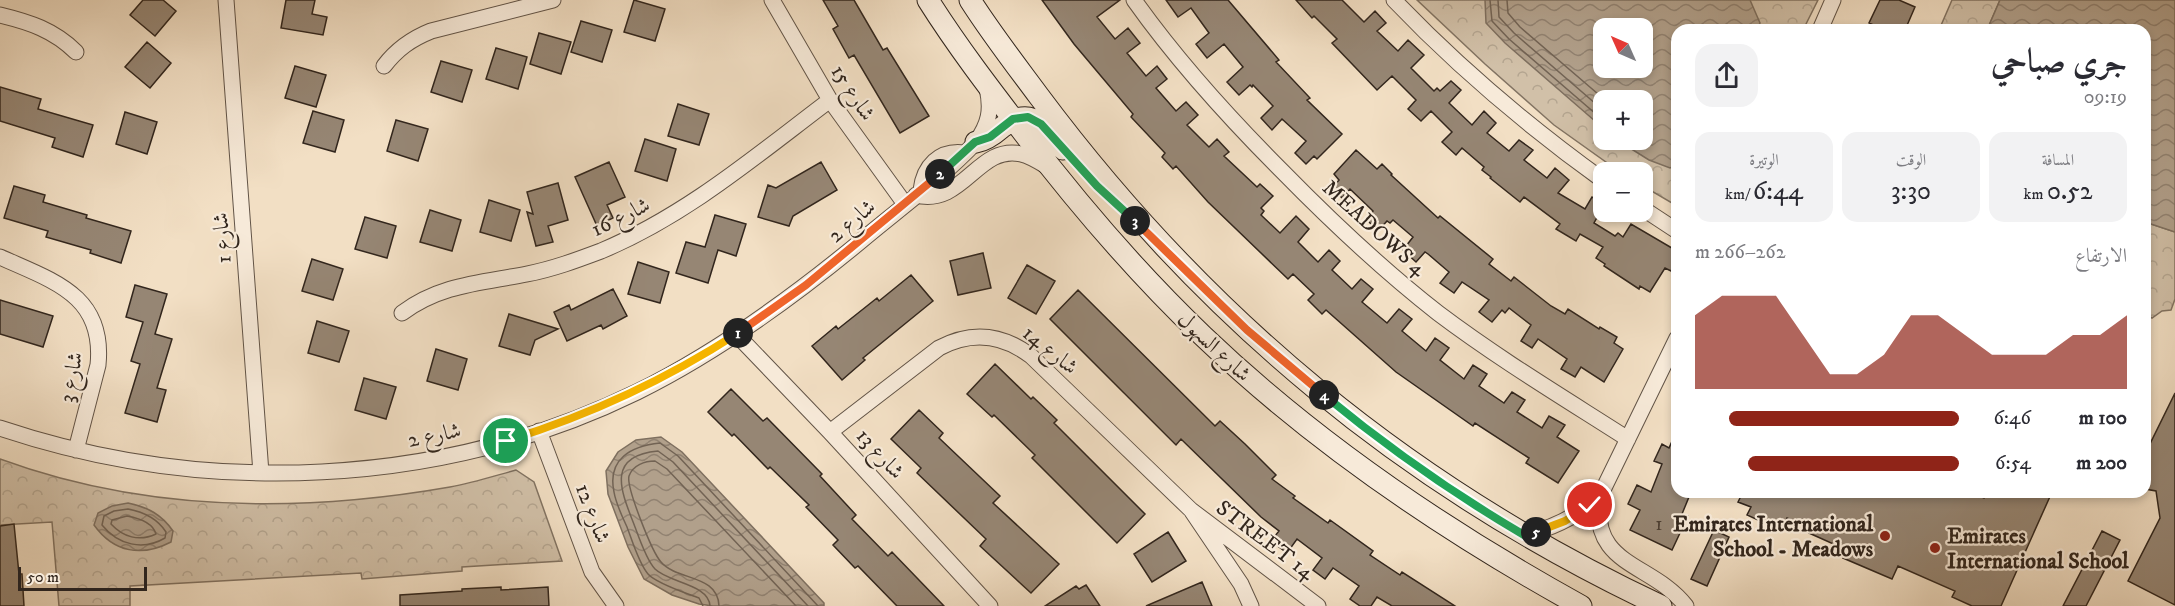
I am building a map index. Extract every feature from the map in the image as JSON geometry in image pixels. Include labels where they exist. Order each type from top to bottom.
[{"type":"main road","name":"شارع السهول","points":[[928,0],[987,85],[1051,168],[1159,292],[1247,377],[1294,417],[1392,490],[1508,565],[1581,606]]},
{"type":"main road","name":"شارع السهول","points":[[970,0],[1060,124],[1152,235],[1247,330],[1351,417],[1451,490],[1583,568],[1661,606]]},
{"type":"main road","points":[[969,148],[990,137],[1013,119],[1028,117],[1041,124],[1097,186],[1152,235]]},
{"type":"street","name":"شارع 1","points":[[226,0],[261,473]]},
{"type":"street","points":[[384,66],[393,54],[417,37],[431,31],[552,0]]},
{"type":"street","name":"شارع 15","points":[[772,0],[830,100],[914,196]]},
{"type":"street","name":"MEADOWS 4","points":[[1134,0],[1167,44],[1231,120],[1333,223],[1430,306],[1476,341],[1628,439]]},
{"type":"street","points":[[1395,0],[1453,58],[1593,172]]},
{"type":"street","points":[[1823,24],[1833,0]]},
{"type":"street","points":[[0,15],[48,30],[68,43],[76,52]]},
{"type":"street","points":[[987,85],[990,100],[989,117],[983,132],[969,148],[942,155],[925,173],[914,196],[931,197],[946,194],[984,164],[1000,155],[1014,153],[1029,156],[1051,168]]},
{"type":"street","name":"شارع 16","points":[[402,313],[415,303],[442,290],[552,268],[601,251],[647,229],[712,189],[830,100]]},
{"type":"street","points":[[969,148],[984,164]]},
{"type":"street","name":"شارع 2","points":[[0,428],[114,459],[188,469],[261,473],[332,471],[402,464],[471,450],[539,431],[589,413],[637,392],[688,364],[806,285],[914,196]]},
{"type":"street","points":[[1653,215],[1671,227]]},
{"type":"street","name":"شارع 3","points":[[0,257],[64,287],[83,304],[96,326],[99,346],[98,365],[76,450]]},
{"type":"street","name":"شارع 13","points":[[736,334],[830,432],[990,606]]},
{"type":"street","name":"شارع 14","points":[[830,432],[939,348],[950,342],[974,336],[999,338],[1031,356],[1191,510]]},
{"type":"street","points":[[1524,535],[1565,521],[1600,496],[1671,350]]},
{"type":"street","name":"شارع 12","points":[[539,431],[592,572],[616,606]]},
{"type":"street","points":[[1600,496],[1599,523],[1609,547],[1629,565],[1671,589],[1686,606]]},
{"type":"street","name":"STREET 14","points":[[1191,510],[1241,584],[1251,606]]},
{"type":"street","name":"STREET 14","points":[[1191,510],[1318,606]]},
{"type":"green space","points":[[1417,0],[1818,0],[1806,24],[1671,24],[1671,202],[1653,192],[1653,162],[1606,162],[1554,125]]},
{"type":"green space","points":[[1952,0],[2000,0],[1990,24],[1942,24]]},
{"type":"green space","points":[[2151,224],[2175,232],[2175,299],[2171,310],[2162,311],[2152,318]]},
{"type":"green space","points":[[0,459],[55,476],[110,489],[166,498],[223,503],[280,504],[394,495],[458,485],[516,470],[534,482],[562,561],[462,567],[462,571],[362,579],[361,573],[130,586],[130,606],[59,606],[52,522],[0,525]]},
{"type":"water","points":[[1485,0],[1750,0],[1760,24],[1671,24],[1671,168],[1649,160],[1633,150],[1653,150],[1653,90],[1593,90],[1593,119],[1505,43],[1486,23]]},
{"type":"water","points":[[2000,0],[2175,0],[2175,232],[2151,224],[2151,24],[1990,24]]},
{"type":"water","points":[[661,437],[682,452],[824,603],[824,606],[699,604],[672,595],[644,579],[628,547],[608,494],[606,471],[618,452],[636,440]]},
{"type":"water","points":[[128,503],[148,509],[164,520],[173,531],[171,542],[150,550],[139,551],[129,550],[110,542],[94,525],[98,513],[112,506]]},
{"type":"building","points":[[143,0],[163,0],[176,11],[155,36],[130,15]]},
{"type":"building","points":[[286,0],[315,0],[312,14],[327,17],[323,35],[281,28]]},
{"type":"building","points":[[634,0],[665,9],[655,41],[624,32]]},
{"type":"building","points":[[823,0],[854,0],[883,50],[887,48],[929,116],[900,133],[854,55],[849,58],[833,29],[838,26]]},
{"type":"building","points":[[1042,0],[1120,0],[1097,17],[1115,39],[1128,28],[1140,43],[1127,53],[1146,76],[1157,66],[1167,79],[1156,88],[1176,111],[1186,102],[1198,115],[1187,125],[1209,147],[1217,139],[1229,152],[1224,156],[1257,187],[1260,184],[1273,196],[1261,208],[1264,211],[1261,215],[1280,233],[1296,216],[1309,229],[1298,242],[1318,262],[1329,250],[1340,261],[1332,270],[1352,289],[1361,279],[1373,289],[1362,302],[1387,323],[1399,309],[1412,319],[1402,331],[1426,351],[1435,338],[1449,348],[1440,360],[1464,379],[1473,365],[1487,374],[1479,386],[1504,403],[1512,392],[1525,400],[1517,412],[1542,428],[1549,416],[1565,425],[1557,437],[1579,451],[1558,483],[1526,463],[1529,458],[1475,423],[1473,426],[1396,372],[1326,310],[1322,314],[1308,300],[1314,294],[1293,274],[1288,279],[1208,202],[1176,166],[1173,169],[1162,157],[1165,153],[1131,117],[1133,114],[1074,44]]},
{"type":"building","points":[[1166,0],[1228,0],[1279,60],[1276,62],[1310,98],[1307,100],[1342,134],[1317,159],[1314,156],[1306,164],[1295,153],[1306,141],[1282,119],[1272,130],[1261,118],[1273,106],[1253,85],[1239,95],[1227,82],[1243,67],[1224,44],[1207,58],[1196,44],[1209,33],[1191,8],[1178,17]]},
{"type":"building","points":[[1296,0],[1342,0],[1364,22],[1375,11],[1386,23],[1377,31],[1398,51],[1408,40],[1424,55],[1411,68],[1434,91],[1437,88],[1440,91],[1451,81],[1461,90],[1449,103],[1472,125],[1484,111],[1496,123],[1487,133],[1509,151],[1519,140],[1533,150],[1524,160],[1547,178],[1555,168],[1569,180],[1558,193],[1585,209],[1593,198],[1593,222],[1615,236],[1618,233],[1623,237],[1631,224],[1671,247],[1671,271],[1665,268],[1650,292],[1640,286],[1639,289],[1604,266],[1605,264],[1596,258],[1603,247],[1580,234],[1576,241],[1556,229],[1560,224],[1524,197],[1520,202],[1490,178],[1482,170],[1484,167],[1462,148],[1456,155],[1442,142],[1452,132],[1431,111],[1421,121],[1408,109],[1416,100],[1392,76],[1377,90],[1332,43],[1337,39],[1314,16],[1312,18]]},
{"type":"building","points":[[1880,0],[1899,0],[1915,7],[1908,24],[1869,23]]},
{"type":"building","points":[[581,21],[612,30],[602,62],[571,52]]},
{"type":"building","points":[[539,33],[571,42],[561,74],[530,64]]},
{"type":"building","points":[[147,42],[171,63],[150,88],[125,67]]},
{"type":"building","points":[[496,48],[527,57],[518,89],[486,79]]},
{"type":"building","points":[[441,61],[472,70],[462,102],[431,92]]},
{"type":"building","points":[[295,66],[326,75],[316,107],[285,98]]},
{"type":"building","points":[[0,87],[41,99],[38,109],[93,125],[83,157],[52,147],[55,138],[0,121]]},
{"type":"building","points":[[678,104],[709,114],[699,145],[668,136]]},
{"type":"building","points":[[313,111],[344,120],[335,152],[303,143]]},
{"type":"building","points":[[125,112],[157,122],[147,154],[116,144]]},
{"type":"building","points":[[396,120],[428,129],[418,161],[387,151]]},
{"type":"building","points":[[645,139],[676,149],[667,181],[635,171]]},
{"type":"building","points":[[1356,150],[1377,169],[1382,164],[1438,218],[1440,216],[1493,259],[1489,264],[1511,281],[1514,277],[1551,306],[1565,314],[1568,309],[1599,329],[1600,327],[1617,337],[1614,343],[1623,349],[1604,382],[1581,367],[1575,377],[1561,369],[1567,359],[1538,339],[1532,348],[1521,341],[1531,325],[1509,308],[1505,313],[1502,310],[1492,322],[1479,312],[1489,300],[1462,282],[1454,293],[1440,283],[1449,272],[1428,254],[1425,252],[1416,262],[1403,250],[1413,237],[1393,220],[1390,223],[1387,221],[1378,231],[1366,219],[1373,211],[1350,189],[1342,198],[1332,188],[1339,180],[1334,174]]},
{"type":"building","points":[[609,162],[625,197],[607,205],[613,218],[597,226],[575,177]]},
{"type":"building","points":[[821,162],[837,190],[793,216],[789,226],[758,217],[768,185],[776,188]]},
{"type":"building","points":[[558,183],[568,220],[548,226],[553,242],[536,246],[527,212],[533,214],[527,192]]},
{"type":"building","points":[[14,186],[45,195],[43,202],[131,231],[121,263],[90,253],[91,250],[46,237],[48,231],[4,218]]},
{"type":"building","points":[[489,200],[520,210],[511,241],[480,232]]},
{"type":"building","points":[[430,210],[461,220],[452,251],[420,242]]},
{"type":"building","points":[[715,215],[746,224],[736,256],[718,250],[708,283],[676,273],[686,242],[705,247]]},
{"type":"building","points":[[365,217],[396,226],[387,258],[355,249]]},
{"type":"building","points":[[983,253],[991,288],[958,295],[950,261]]},
{"type":"building","points":[[312,259],[343,269],[333,300],[302,291]]},
{"type":"building","points":[[638,262],[669,272],[660,303],[628,294]]},
{"type":"building","points":[[1027,265],[1055,281],[1036,314],[1008,298]]},
{"type":"building","points":[[911,275],[933,301],[863,358],[865,360],[842,380],[812,346],[836,326],[838,329],[877,298],[879,301]]},
{"type":"building","points":[[135,285],[167,294],[155,334],[172,339],[157,388],[166,390],[157,422],[125,413],[140,364],[131,361],[143,322],[126,317]]},
{"type":"building","points":[[613,289],[627,316],[603,329],[601,325],[567,341],[554,312],[569,305],[571,310]]},
{"type":"building","points":[[1078,290],[1215,426],[1220,421],[1245,444],[1276,475],[1272,479],[1295,496],[1293,498],[1328,523],[1330,520],[1373,551],[1370,555],[1400,575],[1402,572],[1455,606],[1392,606],[1377,597],[1371,606],[1360,606],[1350,599],[1359,586],[1333,568],[1325,579],[1313,570],[1322,558],[1297,539],[1287,553],[1271,541],[1279,531],[1261,517],[1181,439],[1176,445],[1050,319]]},
{"type":"building","points":[[0,300],[53,316],[43,347],[0,334]]},
{"type":"building","points":[[509,314],[558,329],[535,340],[530,355],[499,346]]},
{"type":"building","points":[[317,321],[349,331],[339,362],[308,353]]},
{"type":"building","points":[[436,349],[467,359],[458,390],[427,381]]},
{"type":"building","points":[[995,364],[1031,399],[1033,397],[1057,420],[1054,423],[1145,514],[1117,543],[1032,458],[1035,455],[994,415],[992,417],[967,394]]},
{"type":"building","points":[[364,378],[396,387],[386,419],[355,410]]},
{"type":"building","points":[[731,389],[763,421],[767,418],[822,474],[820,476],[856,515],[852,519],[888,556],[892,552],[944,606],[897,606],[858,566],[855,568],[833,545],[838,540],[806,507],[809,505],[708,412]]},
{"type":"building","points":[[2175,393],[2175,605],[2128,581],[2160,518],[2156,491],[2151,490],[2151,442]]},
{"type":"building","points":[[919,410],[943,433],[939,438],[1000,496],[993,503],[1059,564],[1031,593],[980,546],[986,539],[917,473],[921,468],[891,439]]},
{"type":"building","points":[[1662,444],[1669,448],[1671,444],[1671,498],[1689,498],[1682,514],[1688,516],[1672,550],[1630,530],[1640,510],[1628,504],[1637,485],[1651,492],[1662,464],[1654,461]]},
{"type":"building","name":"Emirates International School","points":[[1740,498],[2049,498],[2001,606],[1972,606],[1952,597],[1955,591],[1898,566],[1892,579],[1843,558],[1847,550],[1809,533],[1811,528],[1787,518],[1782,531],[1747,515],[1751,507],[1738,502]]},
{"type":"building","points":[[14,524],[19,574],[22,574],[24,606],[0,606],[0,526]]},
{"type":"building","points":[[1714,530],[1729,537],[1707,586],[1691,579]]},
{"type":"building","points":[[2102,531],[2120,540],[2086,606],[2063,606]]},
{"type":"building","points":[[1168,532],[1186,561],[1152,582],[1134,554]]},
{"type":"building","points":[[1202,582],[1212,606],[1146,606]]},
{"type":"building","points":[[1086,585],[1100,606],[1045,606],[1076,586],[1079,589]]},
{"type":"building","points":[[501,587],[501,590],[548,587],[549,606],[400,606],[400,595]]},
{"type":"place","name":"Emirates International School - Meadows","points":[[1885,536]]},
{"type":"place","name":"Emirates International School","points":[[1935,548]]},
{"type":"route","points":[[506,441],[589,413],[637,392],[688,364],[772,310],[806,285],[905,204],[975,142],[990,137],[1013,119],[1028,117],[1041,124],[1097,186],[1152,235],[1247,330],[1298,375],[1405,458],[1524,535],[1552,527],[1590,505]]}]
